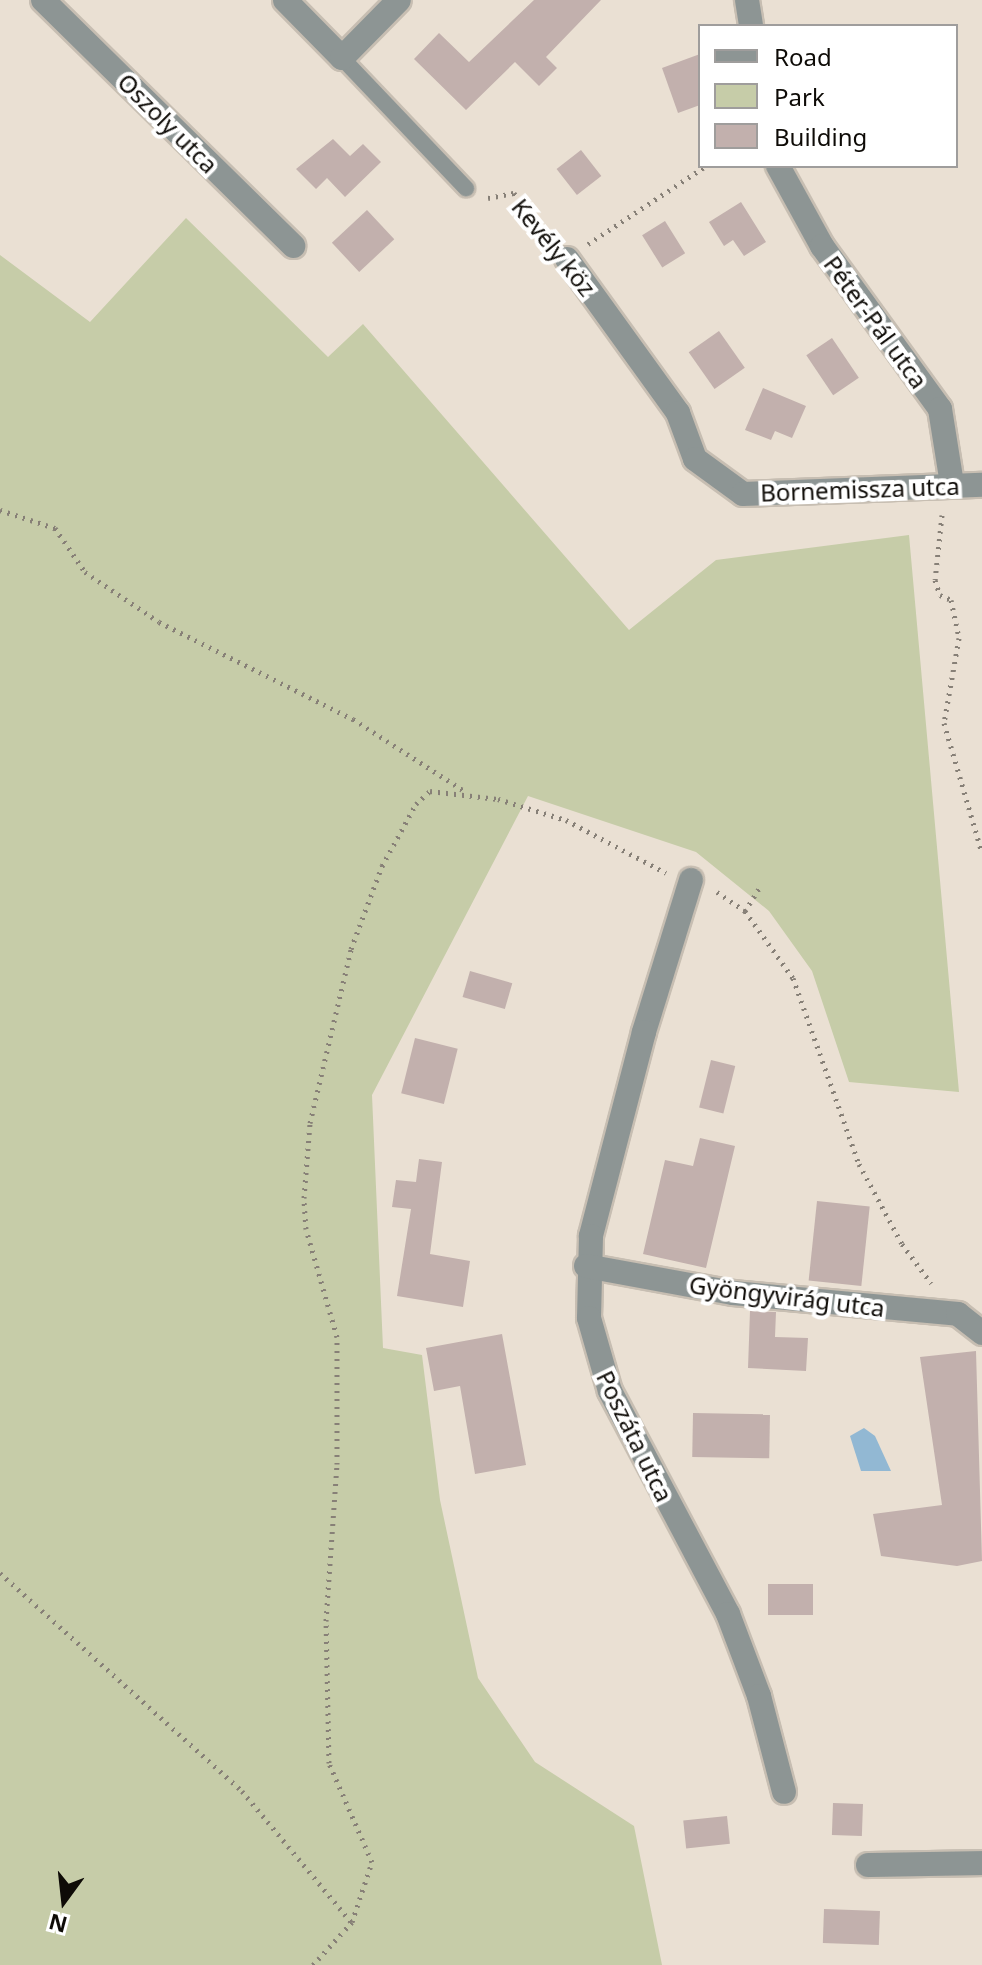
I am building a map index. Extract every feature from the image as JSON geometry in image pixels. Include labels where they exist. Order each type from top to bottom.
[{"type":"street","name":"Oszoly utca","points":[[43,0],[293,246]]},
{"type":"street","points":[[285,0],[342,58],[399,0]]},
{"type":"street","points":[[747,0],[751,24]]},
{"type":"street","name":"Péter-Pál utca","points":[[779,168],[822,246],[940,409],[952,484]]},
{"type":"street","name":"Kevély köz","points":[[567,259],[628,340]]},
{"type":"street","name":"Bornemissza utca","points":[[628,340],[678,413],[695,459],[743,494],[982,485]]},
{"type":"street","name":"Poszáta utca","points":[[691,880],[640,1045],[586,1266],[596,1356],[629,1432],[728,1614],[759,1696],[784,1792]]},
{"type":"street","name":"Gyöngyvirág utca","points":[[586,1266],[733,1293],[958,1314]]},
{"type":"street","points":[[958,1314],[982,1333]]},
{"type":"street","points":[[868,1865],[982,1863]]},
{"type":"lane","points":[[342,58],[466,188]]},
{"type":"path","points":[[567,259],[703,168]]},
{"type":"path","name":"Kevély köz","points":[[466,188],[482,199],[514,193],[567,259]]},
{"type":"path","points":[[952,484],[935,580],[940,595],[951,600],[959,638],[944,723],[982,853]]},
{"type":"path","points":[[0,510],[55,528],[85,572],[117,597],[235,665],[353,719],[466,793]]},
{"type":"path","points":[[313,1965],[352,1922],[372,1862],[329,1763],[326,1621],[337,1464],[337,1337],[306,1229],[306,1159],[351,949],[382,866],[416,804],[430,791],[466,793],[566,820],[651,868],[691,880],[745,911],[807,1006],[859,1164],[902,1244],[958,1314]]},
{"type":"path","points":[[745,911],[761,885]]},
{"type":"path","points":[[0,1573],[242,1791],[352,1922]]},
{"type":"green space","points":[[186,218],[328,357],[363,324],[629,630],[716,560],[909,535],[959,1092],[849,1082],[812,971],[769,911],[696,852],[528,796],[372,1095],[383,1348],[422,1355],[440,1500],[478,1678],[535,1762],[634,1826],[662,1965],[0,1965],[0,255],[90,322]]},
{"type":"water","points":[[864,1428],[875,1436],[891,1471],[861,1471],[850,1436]]},
{"type":"building","points":[[534,0],[601,0],[546,57],[557,68],[539,86],[515,62],[466,110],[414,59],[439,33],[469,62]]},
{"type":"building","points":[[698,55],[698,106],[678,113],[662,68]]},
{"type":"building","points":[[333,139],[350,156],[363,144],[381,162],[345,197],[327,178],[316,189],[296,169]]},
{"type":"building","points":[[581,150],[601,176],[577,195],[557,169]]},
{"type":"building","points":[[741,202],[766,242],[744,256],[733,240],[724,246],[709,222]]},
{"type":"building","points":[[367,210],[394,239],[359,272],[332,243]]},
{"type":"building","points":[[665,221],[685,253],[662,268],[642,235]]},
{"type":"building","points":[[719,331],[745,368],[715,389],[689,352]]},
{"type":"building","points":[[832,338],[859,378],[833,395],[806,355]]},
{"type":"building","points":[[763,388],[806,406],[792,438],[775,431],[771,440],[745,430]]},
{"type":"building","points":[[470,971],[512,983],[505,1009],[463,997]]},
{"type":"building","points":[[415,1038],[458,1049],[444,1104],[401,1093]]},
{"type":"building","points":[[711,1060],[735,1066],[723,1114],[699,1108]]},
{"type":"building","points":[[700,1138],[735,1146],[706,1268],[643,1254],[665,1160],[693,1166]]},
{"type":"building","points":[[419,1159],[442,1162],[430,1254],[470,1261],[463,1307],[397,1296],[411,1209],[392,1207],[396,1180],[416,1182]]},
{"type":"building","points":[[817,1201],[870,1207],[861,1286],[809,1281]]},
{"type":"building","points":[[750,1311],[776,1312],[775,1337],[808,1338],[806,1371],[748,1368]]},
{"type":"building","points":[[502,1334],[526,1465],[475,1474],[460,1386],[434,1391],[426,1348]]},
{"type":"building","points":[[976,1351],[982,1561],[957,1566],[881,1556],[873,1514],[942,1505],[920,1357]]},
{"type":"building","points":[[693,1413],[770,1414],[769,1458],[692,1457]]},
{"type":"building","points":[[768,1584],[813,1584],[813,1615],[768,1615]]},
{"type":"building","points":[[833,1803],[863,1804],[862,1836],[832,1835]]},
{"type":"building","points":[[727,1816],[730,1844],[686,1848],[683,1821]]},
{"type":"building","points":[[824,1909],[880,1911],[879,1945],[823,1943]]}]
